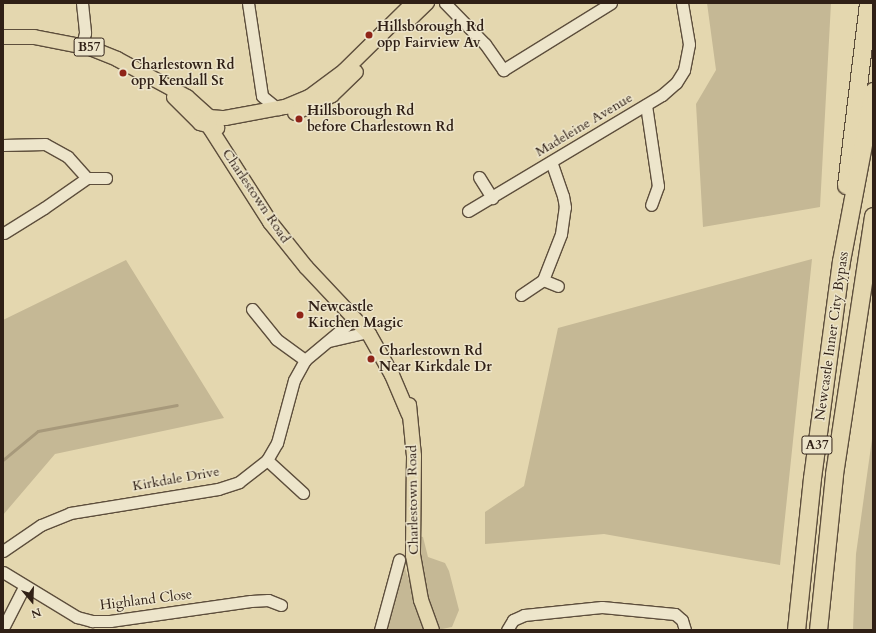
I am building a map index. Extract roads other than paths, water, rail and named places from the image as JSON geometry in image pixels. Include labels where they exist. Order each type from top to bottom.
[{"type":"highway","points":[[841,261],[843,205],[868,3]]},
{"type":"highway","name":"Newcastle Inner City Bypass","points":[[796,630],[812,478],[841,261],[873,91]]},
{"type":"highway","name":"Newcastle Inner City Bypass","points":[[818,630],[834,474],[873,216]]},
{"type":"highway","points":[[822,630],[825,563]]},
{"type":"main road","points":[[208,120],[278,109],[309,97],[337,76],[413,3]]},
{"type":"main road","points":[[208,120],[230,126],[305,110],[332,95],[427,3]]},
{"type":"main road","name":"Charlestown Road","points":[[3,37],[34,37],[82,45],[118,59],[187,97],[208,120],[270,222],[306,267],[354,319],[368,333],[380,339],[398,367],[407,392],[414,456],[412,536],[414,562],[421,600],[432,630]]},
{"type":"street","points":[[82,3],[85,33],[82,45]]},
{"type":"street","points":[[248,3],[262,96],[278,109]]},
{"type":"street","points":[[445,3],[485,44],[503,70],[611,3]]},
{"type":"street","name":"Madeleine Avenue","points":[[468,211],[492,198],[646,104],[676,83],[684,70],[689,44],[682,3]]},
{"type":"street","points":[[646,104],[658,186],[651,205]]},
{"type":"street","points":[[3,145],[45,144],[68,157],[87,178]]},
{"type":"street","points":[[521,295],[543,280],[561,234],[565,207],[560,183],[551,162]]},
{"type":"street","points":[[479,177],[492,198]]},
{"type":"street","points":[[4,233],[44,208],[87,178],[106,178]]},
{"type":"street","points":[[543,280],[558,286]]},
{"type":"street","points":[[252,309],[276,339],[305,360]]},
{"type":"street","name":"Kirkdale Drive","points":[[3,551],[41,525],[70,513],[218,489],[239,482],[267,460],[284,427],[294,380],[305,360],[354,319]]},
{"type":"street","name":"Kirkdale Drive","points":[[328,341],[368,333]]},
{"type":"street","points":[[267,460],[303,493]]},
{"type":"street","name":"Charlestown Road","points":[[380,630],[399,560]]},
{"type":"street","name":"Highland Close","points":[[3,572],[24,587],[77,617],[92,621],[110,621],[251,601],[268,600],[281,605]]},
{"type":"street","points":[[3,628],[24,587]]},
{"type":"street","points":[[507,630],[513,620],[524,615],[602,607],[675,614],[682,620],[685,630]]},
{"type":"waterway","points":[[3,460],[38,431],[177,405]]},
{"type":"place","name":"Hillsborough Rd opp Fairview Av","points":[[369,35]]},
{"type":"place","name":"Charlestown Rd opp Kendall St","points":[[123,73]]},
{"type":"place","name":"Hillsborough Rd before Charlestown Rd","points":[[299,119]]},
{"type":"place","name":"Newcastle Kitchen Magic","points":[[300,315]]},
{"type":"place","name":"Charlestown Rd Near Kirkdale Dr","points":[[371,359]]}]
